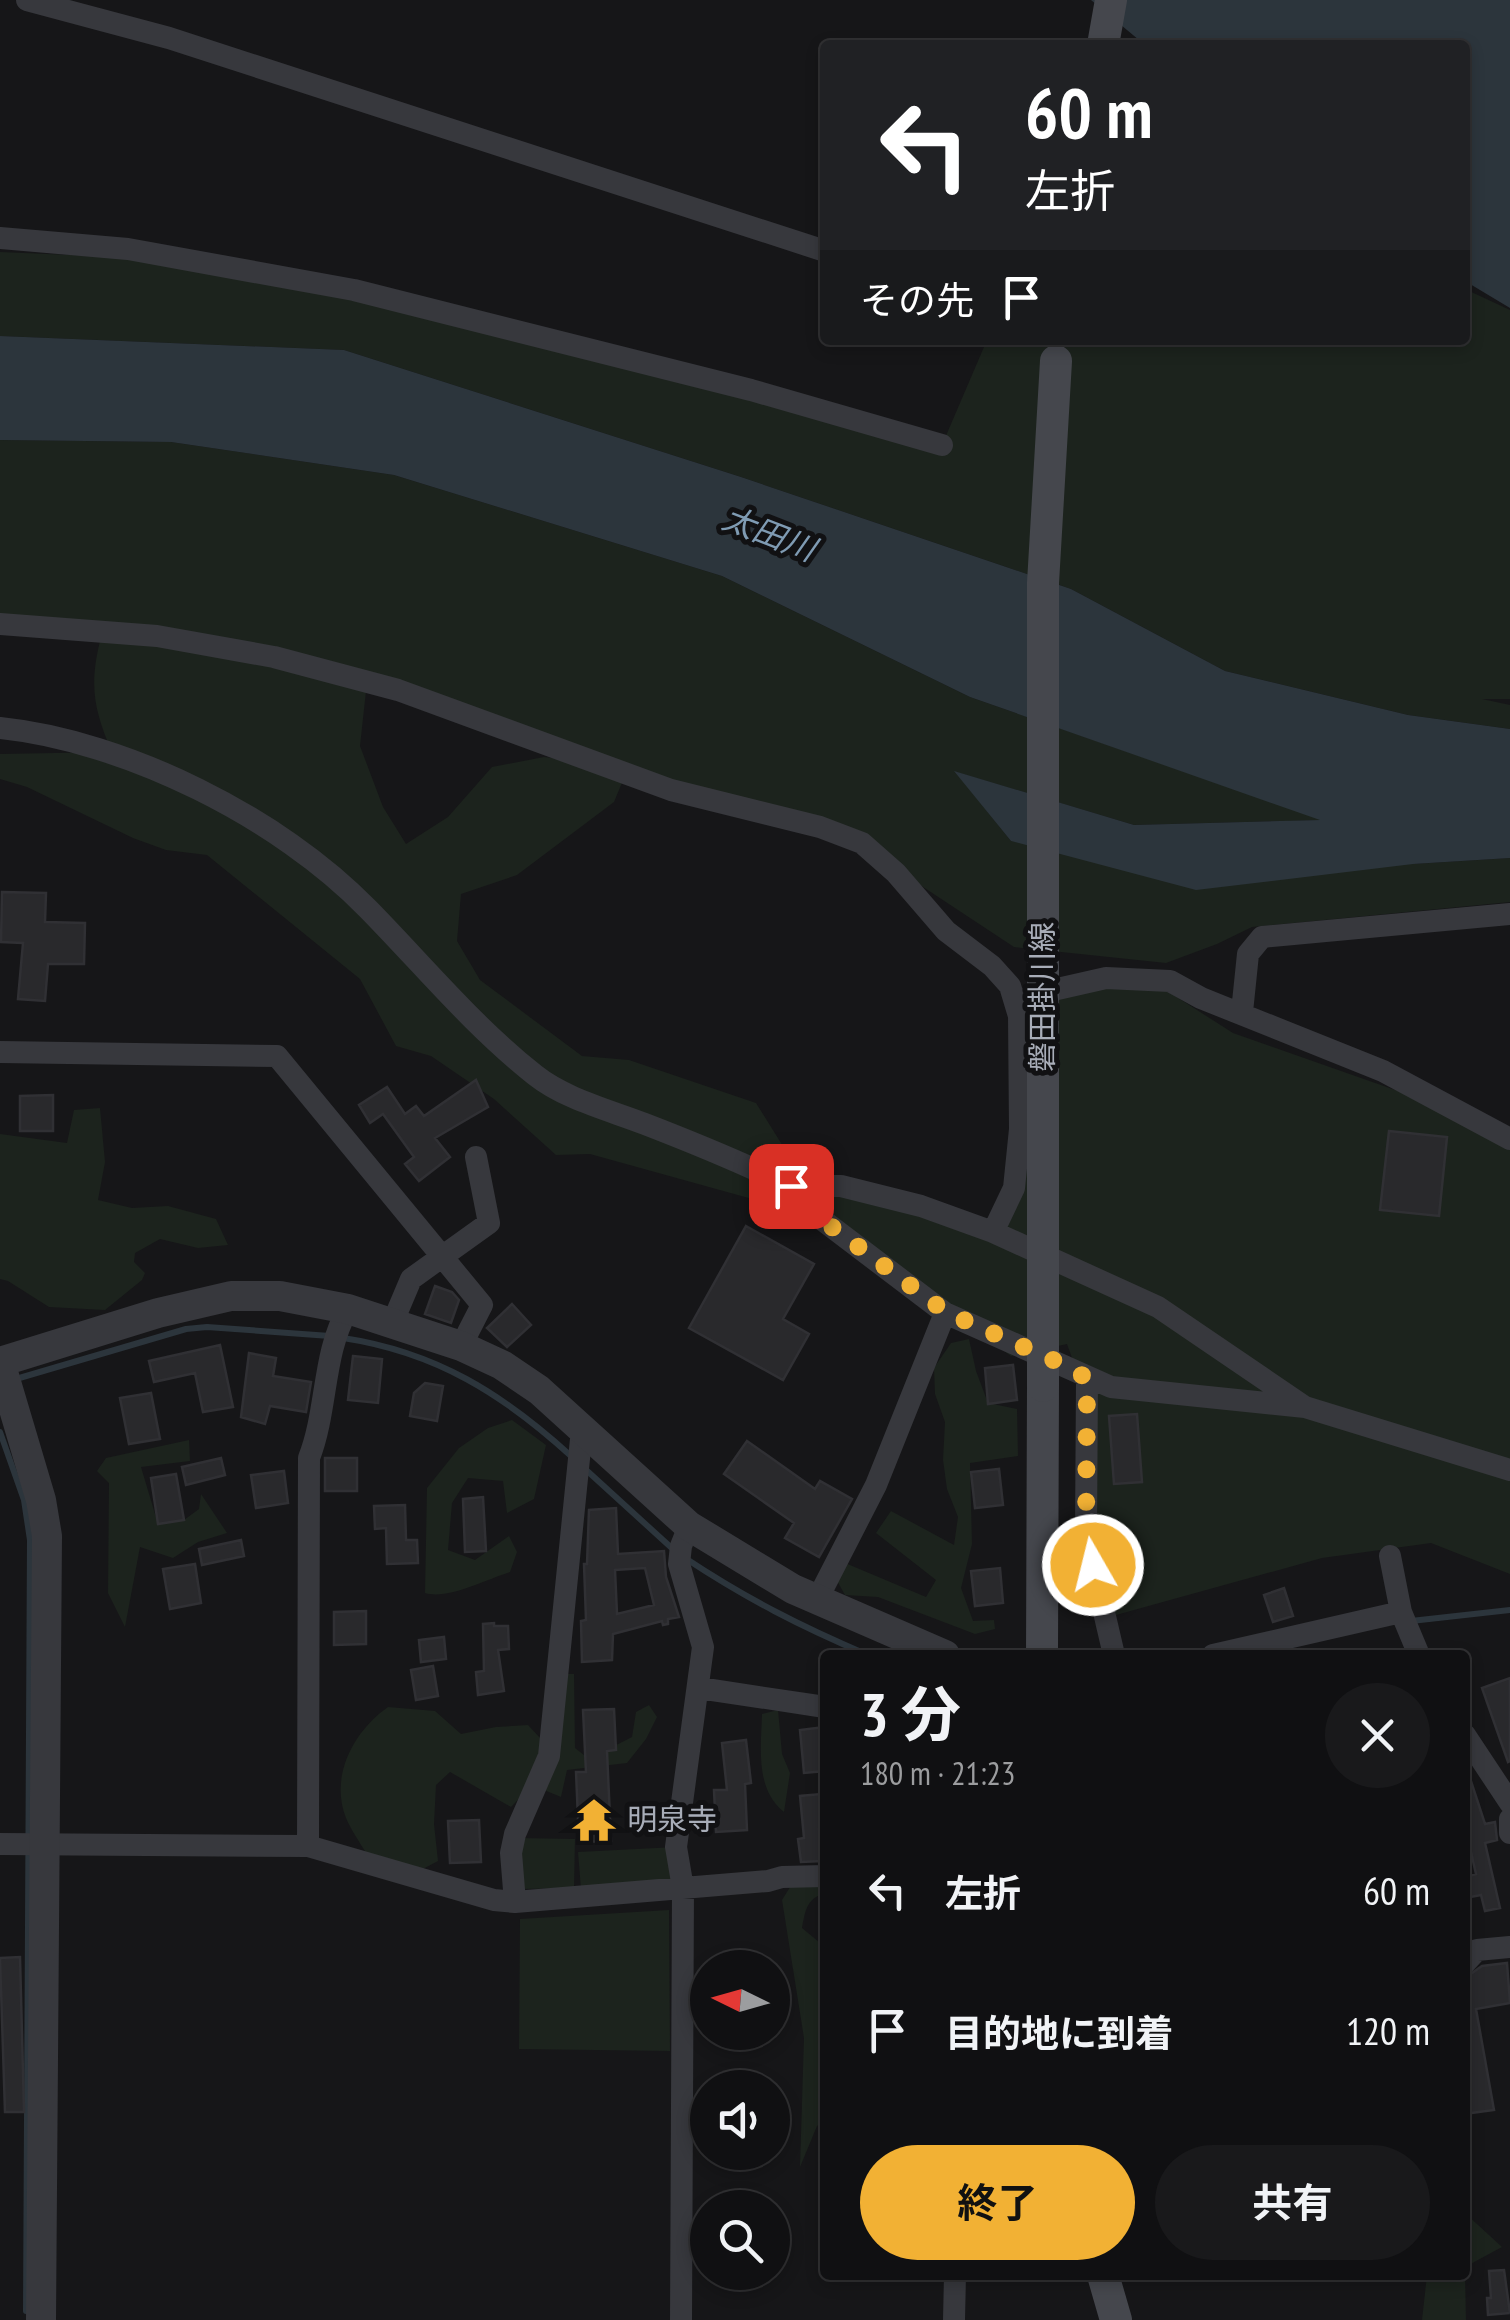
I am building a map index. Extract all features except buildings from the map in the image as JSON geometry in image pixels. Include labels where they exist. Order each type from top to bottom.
[{"type":"main road","points":[[1104,40],[1111,0]]},
{"type":"main road","name":"磐田掛川線","points":[[1042,1650],[1043,583],[1057,350]]},
{"type":"main road","points":[[1104,2280],[1116,2320]]},
{"type":"street","points":[[27,0],[169,38],[820,249]]},
{"type":"street","points":[[0,238],[128,249],[354,290],[751,390],[942,445]]},
{"type":"street","points":[[0,624],[158,636],[274,657],[398,690],[671,790],[820,827],[862,843],[896,873],[946,930],[992,966],[1010,986],[1019,1016],[1020,1129],[1014,1188],[994,1232]]},
{"type":"street","points":[[0,728],[59,736],[113,753],[190,786],[289,843],[366,906],[449,996],[537,1077],[577,1098],[702,1146],[812,1196]]},
{"type":"street","points":[[1242,1012],[1248,954],[1262,937],[1510,914]]},
{"type":"street","points":[[1014,999],[1106,978],[1170,982],[1382,1071],[1510,1139]]},
{"type":"street","points":[[0,1052],[277,1056],[482,1305],[461,1346]]},
{"type":"street","points":[[392,1324],[411,1278],[488,1223],[476,1157]]},
{"type":"street","points":[[1306,1407],[1158,1307],[994,1232],[921,1206],[841,1186],[822,1186],[812,1196],[812,1212],[946,1312],[1112,1388],[1306,1407],[1510,1470]]},
{"type":"street","points":[[40,2320],[47,1536],[41,1500],[0,1362],[158,1313],[230,1296],[280,1296],[348,1309],[461,1346],[502,1365],[539,1390],[690,1526],[743,1561],[817,1600],[933,1650]]},
{"type":"street","points":[[308,1846],[309,1458],[320,1430],[334,1333],[348,1309]]},
{"type":"street","points":[[817,1600],[876,1485],[946,1312]]},
{"type":"street","points":[[1087,1378],[1086,1535],[1113,1650]]},
{"type":"street","points":[[516,1902],[511,1854],[515,1834],[549,1756],[582,1429]]},
{"type":"street","points":[[681,2320],[683,1888],[676,1847],[703,1647],[679,1564],[680,1546],[690,1526]]},
{"type":"street","points":[[1390,1556],[1401,1612],[1417,1650]]},
{"type":"street","points":[[1235,1650],[1401,1612]]},
{"type":"street","points":[[699,1688],[820,1706]]},
{"type":"street","points":[[1470,1743],[1510,1803]]},
{"type":"street","points":[[1510,1820],[1510,1833]]},
{"type":"street","points":[[0,1844],[308,1846],[494,1900],[516,1902],[768,1881],[782,1876],[820,1876]]},
{"type":"street","points":[[1470,1957],[1477,1950],[1510,1947]]},
{"type":"street","points":[[954,2320],[955,2280]]},
{"type":"shaded area","points":[[0,252],[190,260],[942,445],[985,345],[1470,345],[1470,291],[1510,310],[1510,699],[1482,699],[1510,705],[1510,729],[1408,715],[1225,671],[1071,589],[741,477],[344,350],[0,336]]},
{"type":"shaded area","points":[[0,440],[171,442],[394,475],[722,576],[970,697],[1323,820],[1134,825],[956,772],[1011,841],[1413,864],[1510,858],[1510,902],[1252,927],[1166,963],[1014,947],[852,840],[626,773],[614,802],[517,875],[461,894],[457,941],[480,980],[582,1056],[629,1060],[756,1103],[786,1151],[778,1206],[590,1154],[556,1155],[494,1099],[431,1056],[396,1046],[360,979],[207,855],[166,850],[133,838],[27,787],[0,779],[0,754],[112,752],[95,696],[101,637],[0,627]],"holes":[[[366,691],[602,764],[544,757],[492,767],[448,817],[406,844],[383,807],[360,746]]]},
{"type":"shaded area","points":[[1150,980],[1233,1033],[1415,1097],[1510,1145],[1510,1574],[1431,1543],[1322,1558],[1116,1615],[1086,1516],[1087,1399],[1067,1344],[1011,1356],[812,1212],[822,1186],[993,1232],[1062,988]]},
{"type":"shaded area","points":[[100,1108],[105,1162],[98,1200],[132,1208],[168,1206],[216,1219],[228,1245],[198,1248],[160,1239],[135,1253],[134,1262],[145,1273],[142,1280],[105,1310],[49,1307],[0,1279],[0,1134],[67,1143],[74,1110]]},
{"type":"shaded area","points":[[969,1339],[988,1403],[1017,1409],[1018,1456],[970,1463],[972,1544],[961,1588],[973,1621],[994,1620],[995,1629],[975,1634],[878,1597],[845,1595],[836,1579],[838,1560],[926,1597],[936,1580],[876,1533],[891,1511],[954,1545],[958,1517],[947,1489],[943,1460],[945,1422],[935,1394],[934,1368],[951,1343]]},
{"type":"shaded area","points":[[512,1420],[546,1445],[534,1499],[507,1513],[503,1481],[468,1478],[452,1503],[448,1550],[475,1560],[509,1536],[517,1552],[510,1572],[455,1592],[425,1593],[427,1488],[459,1448],[488,1428]]},
{"type":"shaded area","points":[[189,1440],[190,1461],[141,1467],[158,1524],[184,1520],[199,1509],[201,1494],[227,1533],[198,1542],[173,1558],[140,1547],[125,1627],[108,1593],[109,1483],[97,1471],[106,1458]]},
{"type":"shaded area","points":[[563,1674],[574,1674],[575,1748],[589,1759],[632,1737],[636,1712],[649,1705],[657,1717],[627,1763],[567,1770],[561,1797],[544,1790]]},
{"type":"shaded area","points":[[388,1707],[435,1711],[461,1734],[528,1725],[541,1739],[540,1777],[511,1807],[450,1772],[436,1785],[434,1824],[438,1861],[421,1870],[366,1853],[346,1818],[343,1770],[365,1728]]},
{"type":"shaded area","points":[[778,1710],[782,1754],[790,1773],[784,1812],[768,1792],[761,1754],[762,1714]]},
{"type":"shaded area","points":[[517,1838],[575,1839],[574,1888],[521,1889]]},
{"type":"shaded area","points":[[676,1847],[672,1882],[581,1889],[578,1852]]},
{"type":"shaded area","points":[[820,1880],[820,1895],[806,1911],[802,1928],[820,1943],[820,2124],[800,2167],[804,2038],[782,1900],[792,1884]]},
{"type":"shaded area","points":[[669,1910],[670,2051],[519,2049],[520,1919]]},
{"type":"shaded area","points":[[1470,2218],[1502,2247],[1470,2264]]},
{"type":"shaded area","points":[[1426,2280],[1465,2280],[1466,2320],[1422,2320]]},
{"type":"water","points":[[1091,0],[1510,0],[1510,308],[1470,284],[1470,40],[1139,40]]},
{"type":"water","name":"太田川","points":[[0,336],[344,350],[741,477],[1071,589],[1225,671],[1408,715],[1510,729],[1510,858],[1413,864],[1196,890],[1011,841],[954,771],[1134,825],[1320,820],[970,697],[722,576],[394,475],[171,442],[0,440]]},
{"type":"waterway","points":[[16,1379],[186,1329],[207,1327],[330,1336]]},
{"type":"waterway","points":[[343,1338],[408,1354],[466,1379],[520,1413],[571,1456]]},
{"type":"waterway","points":[[0,1432],[24,1500],[30,1540],[26,2311]]},
{"type":"waterway","points":[[584,1468],[675,1551]]},
{"type":"waterway","points":[[685,1558],[774,1611],[857,1650]]},
{"type":"waterway","points":[[1411,1621],[1510,1610]]},
{"type":"place","name":"明泉寺","points":[[594,1820]]},
{"type":"route","points":[[791,1186],[812,1196],[812,1212],[946,1312],[1087,1378],[1086,1535],[1093,1565]]}]
